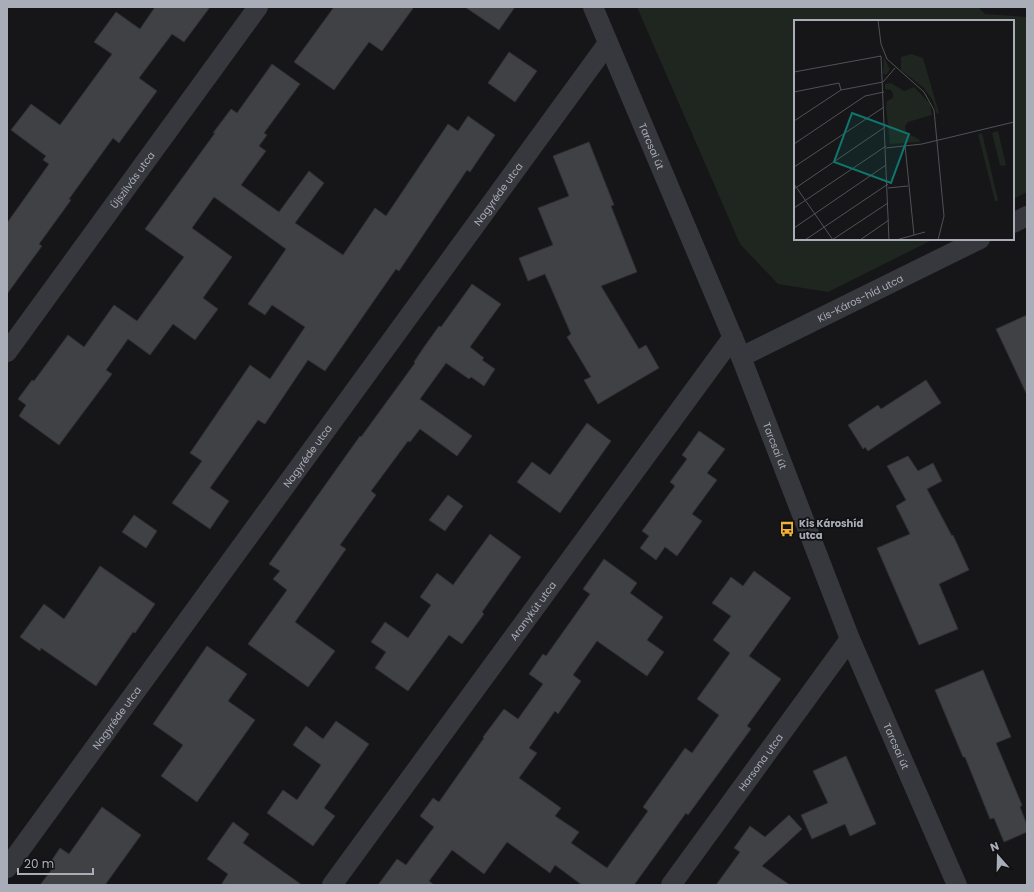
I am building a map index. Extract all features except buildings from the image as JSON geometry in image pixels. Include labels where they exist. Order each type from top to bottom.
[{"type":"street","name":"Újszilvás utca","points":[[7,352],[258,7]]},
{"type":"street","name":"Tarcsai út","points":[[593,7],[741,356],[850,639],[957,885]]},
{"type":"street","name":"Nagyréde utca","points":[[7,868],[608,43]]},
{"type":"street","points":[[1014,222],[1027,216]]},
{"type":"street","name":"Kis-Káros-híd utca","points":[[741,356],[978,240]]},
{"type":"street","name":"Aranykút utca","points":[[332,885],[733,337]]},
{"type":"street","name":"Harsona utca","points":[[671,885],[850,639]]},
{"type":"shaded area","points":[[637,7],[978,7],[985,14],[1027,17],[1027,192],[1014,198],[1014,20],[794,20],[794,240],[932,240],[828,292],[778,284],[740,244]]},
{"type":"place","name":"Kis Károshíd utca","points":[[787,529]]}]
